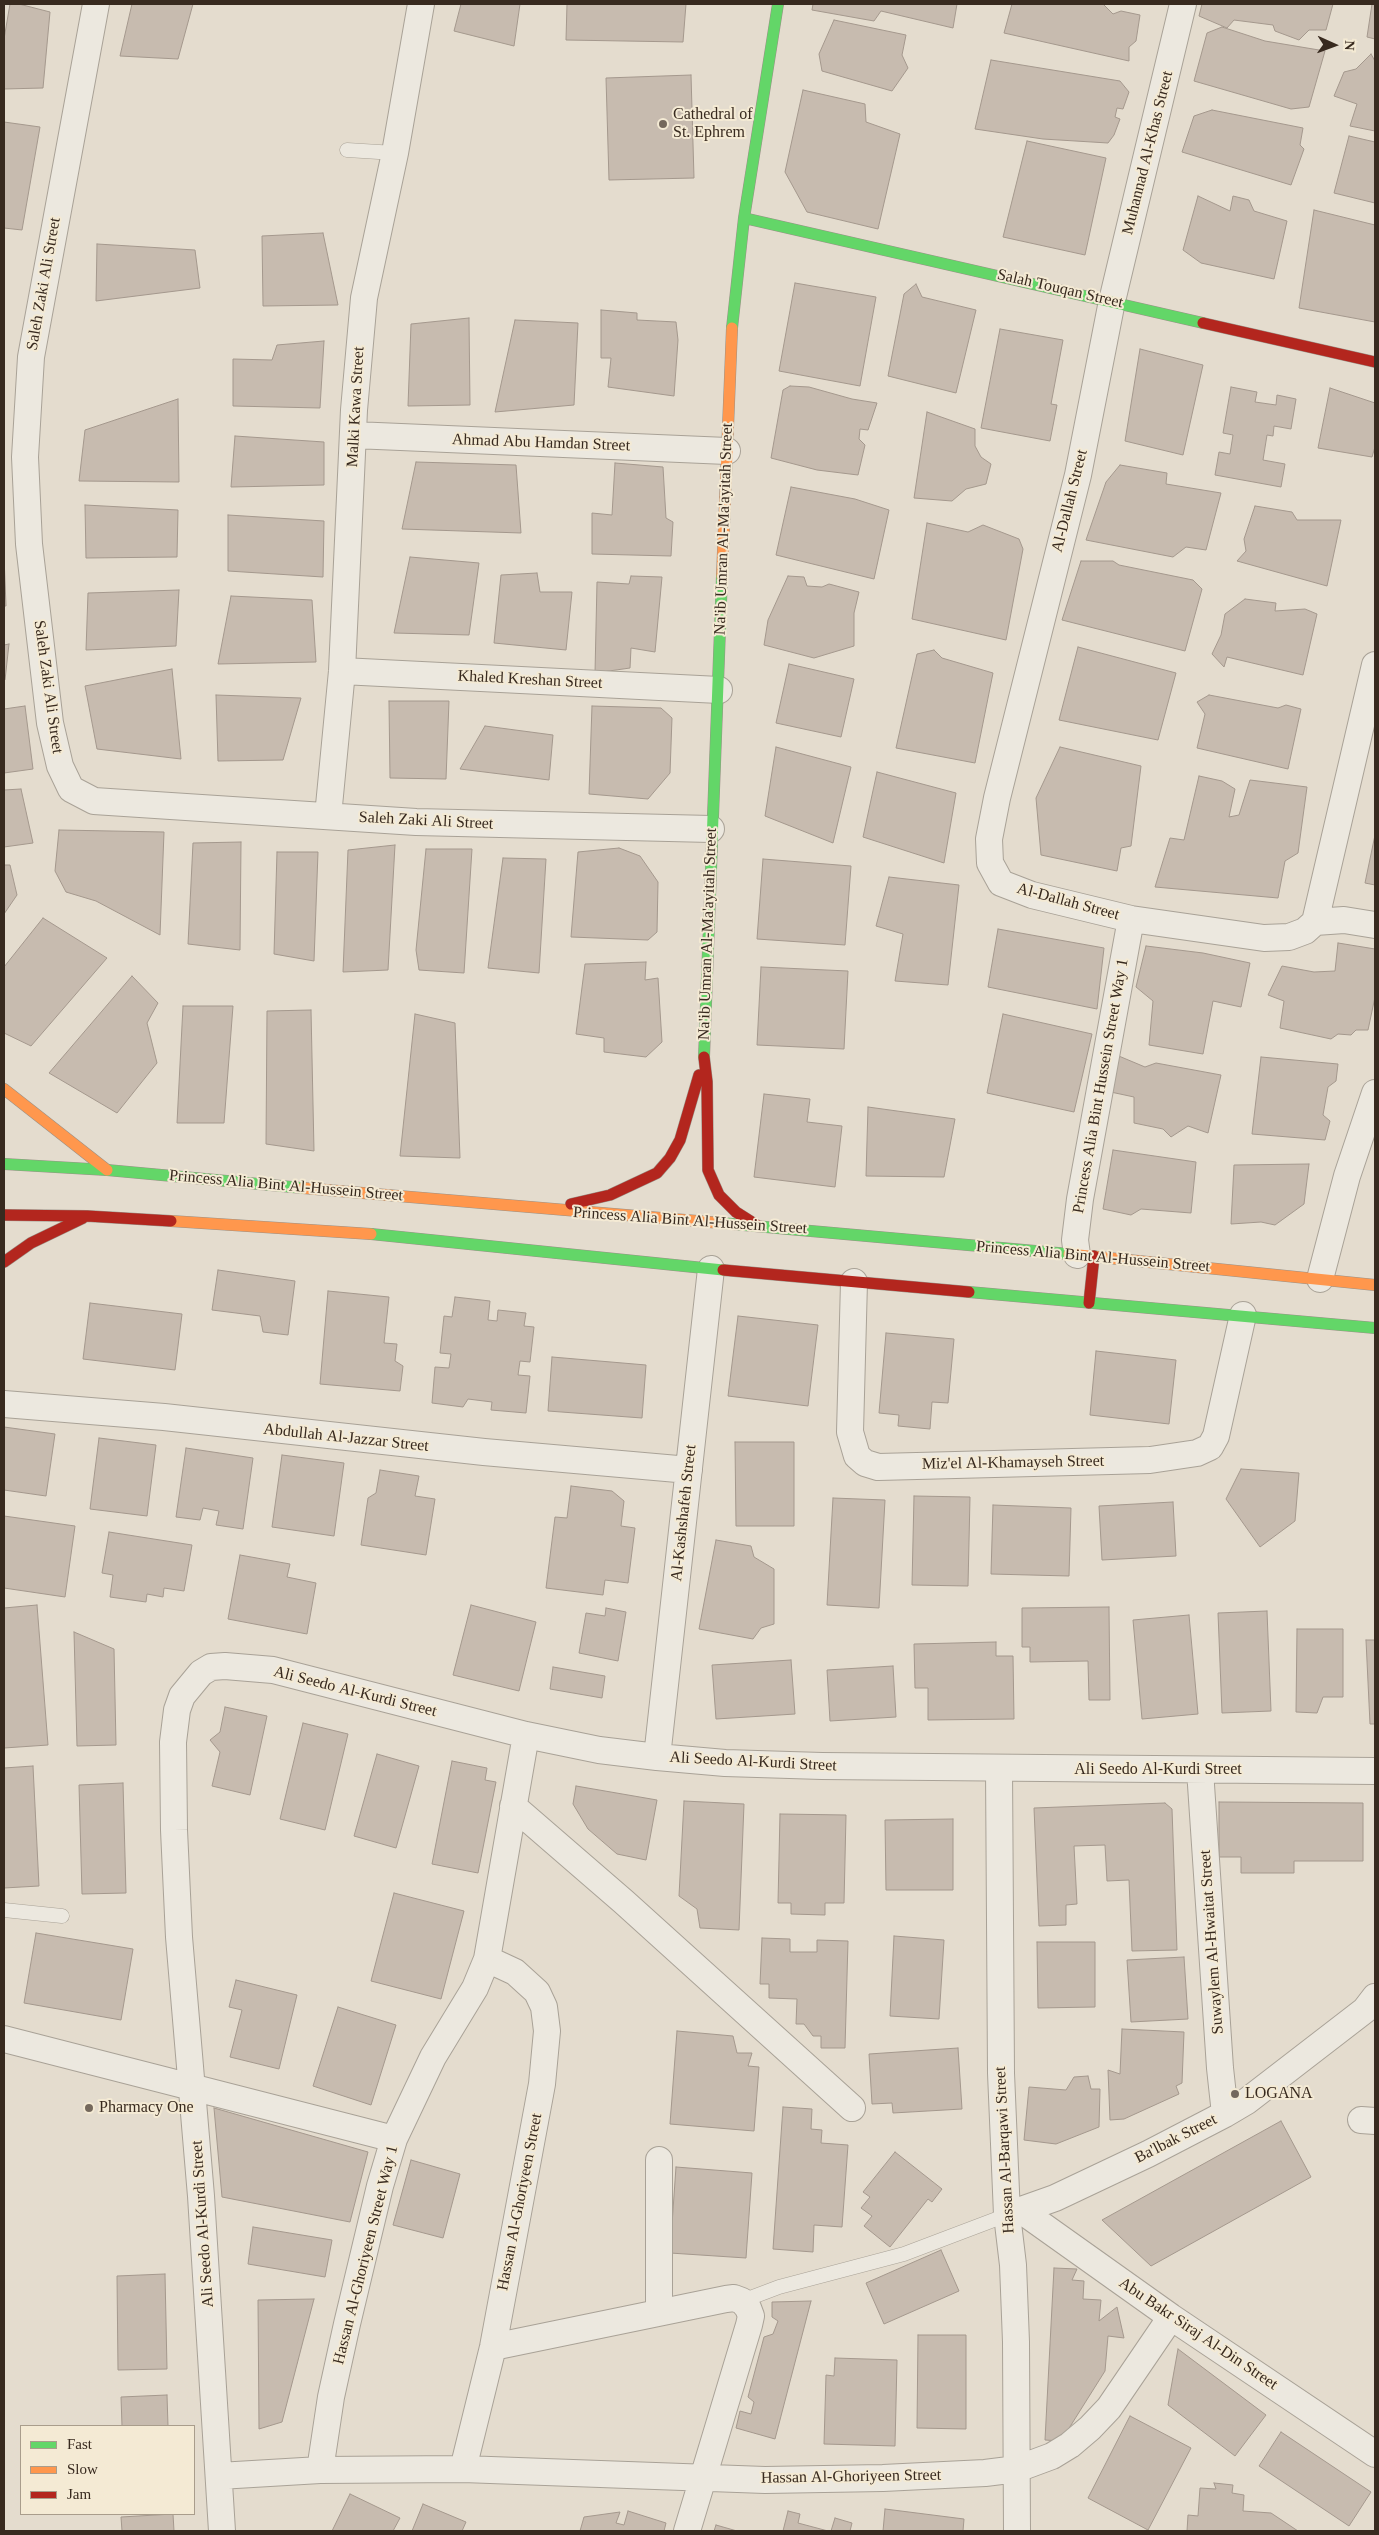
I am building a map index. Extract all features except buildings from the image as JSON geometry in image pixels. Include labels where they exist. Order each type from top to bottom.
[{"type":"main road","name":"Na'ib Umran Al-Ma'ayitah Street","points":[[759,1226],[736,1212],[719,1195],[710,1177],[707,1157],[708,1110],[704,1057],[711,829],[719,690],[732,323],[744,218],[778,4]]},
{"type":"main road","name":"Salah Touqan Street","points":[[744,218],[1375,362]]},
{"type":"main road","name":"Na'ib Umran Al-Ma'ayitah Street","points":[[546,1210],[610,1195],[657,1173],[670,1158],[680,1140],[704,1057]]},
{"type":"main road","points":[[4,1089],[107,1170]]},
{"type":"main road","name":"Princess Alia Bint Al-Hussein Street","points":[[4,1164],[107,1170],[546,1210],[759,1226],[1086,1255],[1375,1285]]},
{"type":"main road","points":[[4,1215],[88,1216],[348,1232],[711,1269],[1375,1328]]},
{"type":"main road","points":[[4,1262],[31,1243],[88,1216]]},
{"type":"main road","points":[[1086,1255],[1089,1303]]},
{"type":"street","name":"Saleh Zaki Ali Street","points":[[96,4],[31,357],[25,457],[29,544],[50,723],[60,766],[71,789],[94,801],[416,822],[711,829]]},
{"type":"street","name":"Malki Kawa Street","points":[[328,816],[342,671],[354,435],[364,298],[395,153],[421,4]]},
{"type":"street","name":"Muhannad Al-Khas Street","points":[[1112,301],[1184,4]]},
{"type":"street","name":"Al-Dallah Street","points":[[1112,301],[1078,475],[1030,660],[989,840],[990,863],[1001,883],[1032,895],[1131,918],[1264,938],[1289,937],[1305,931],[1315,922]]},
{"type":"street","name":"Ahmad Abu Hamdan Street","points":[[354,435],[727,451]]},
{"type":"street","points":[[1375,665],[1315,922],[1344,920],[1375,924]]},
{"type":"street","name":"Khaled Kreshan Street","points":[[342,671],[719,690]]},
{"type":"street","name":"Princess Alia Bint Hussein Street Way 1","points":[[1086,1255],[1075,1240],[1080,1199],[1131,918]]},
{"type":"street","points":[[1320,1279],[1347,1176],[1375,1092]]},
{"type":"street","name":"Al-Kashshafeh Street","points":[[657,1757],[711,1269]]},
{"type":"street","name":"Miz'el Al-Khamayseh Street","points":[[854,1282],[850,1432],[857,1456],[865,1463],[878,1467],[1150,1460],[1197,1453],[1210,1447],[1216,1436],[1243,1315]]},
{"type":"street","name":"Abdullah Al-Jazzar Street","points":[[4,1404],[155,1416],[484,1452],[689,1470]]},
{"type":"street","name":"Ali Seedo Al-Kurdi Street","points":[[222,2531],[220,2476],[192,2088],[179,1937],[173,1752],[177,1710],[182,1696],[190,1683],[201,1673],[211,1667],[234,1666],[273,1670],[526,1735],[599,1750],[725,1763],[812,1766],[1375,1771]]},
{"type":"street","name":"Hassan Al-Ghoriyeen Street Way 1","points":[[320,2470],[331,2397],[347,2324],[380,2186],[394,2139],[433,2057],[475,1988],[487,1959],[526,1735]]},
{"type":"street","name":"Hassan Al-Barqawi Street","points":[[999,1768],[1001,2073],[1015,2213],[1013,2265],[1016,2342],[1017,2531]]},
{"type":"street","name":"Suwaylem Al-Hwaitat Street","points":[[1200,1770],[1220,2068],[1226,2114]]},
{"type":"street","points":[[513,1806],[624,1902],[852,2108]]},
{"type":"street","name":"Hassan Al-Ghoriyeen Street","points":[[463,2469],[493,2347],[542,2084],[547,2031],[544,2007],[537,1992],[515,1972],[487,1959]]},
{"type":"street","name":"Ba'lbak Street","points":[[1015,2213],[1148,2154],[1226,2114],[1372,2006]]},
{"type":"street","points":[[4,2039],[394,2139]]},
{"type":"street","points":[[659,2160],[659,2312]]},
{"type":"street","name":"Abu Bakr Siraj Al-Din Street","points":[[1015,2213],[1375,2454]]},
{"type":"street","points":[[493,2347],[734,2298],[742,2302],[748,2308],[751,2316],[749,2325],[687,2531]]},
{"type":"street","name":"Hassan Al-Ghoriyeen Street","points":[[220,2476],[320,2470],[463,2469],[765,2480],[883,2478],[985,2473],[1017,2469],[1052,2456],[1070,2445],[1090,2428],[1109,2408],[1171,2317]]},
{"type":"lane","points":[[347,150],[395,153]]},
{"type":"lane","points":[[4,1910],[62,1916]]},
{"type":"lane","points":[[742,2302],[779,2287],[904,2254],[1015,2213]]},
{"type":"traffic: fast","points":[[732,328],[744,218],[778,4]]},
{"type":"traffic: fast","points":[[744,218],[1203,323]]},
{"type":"traffic: fast","points":[[704,1057],[722,576]]},
{"type":"traffic: fast","points":[[4,1164],[107,1170],[303,1188]]},
{"type":"traffic: fast","points":[[721,1223],[1069,1254]]},
{"type":"traffic: fast","points":[[371,1234],[723,1270]]},
{"type":"traffic: fast","points":[[969,1292],[1375,1328]]},
{"type":"traffic: slow","points":[[722,576],[732,328]]},
{"type":"traffic: slow","points":[[4,1089],[107,1170]]},
{"type":"traffic: slow","points":[[303,1188],[721,1223]]},
{"type":"traffic: slow","points":[[171,1221],[371,1234]]},
{"type":"traffic: slow","points":[[1069,1254],[1375,1285]]},
{"type":"traffic: jam","points":[[1203,323],[1375,362]]},
{"type":"traffic: jam","points":[[704,1057],[707,1082],[708,1170],[719,1195],[736,1212],[758,1226]]},
{"type":"traffic: jam","points":[[571,1204],[610,1195],[657,1173],[670,1158],[680,1140],[699,1075]]},
{"type":"traffic: jam","points":[[4,1215],[87,1216],[171,1221]]},
{"type":"traffic: jam","points":[[4,1262],[31,1243],[83,1218]]},
{"type":"traffic: jam","points":[[1089,1303],[1094,1256]]},
{"type":"traffic: jam","points":[[723,1270],[969,1292]]},
{"type":"place","name":"Cathedral of St. Ephrem","points":[[663,124]]},
{"type":"place","name":"LOGANA","points":[[1235,2094]]},
{"type":"place","name":"Pharmacy One","points":[[89,2108]]}]
